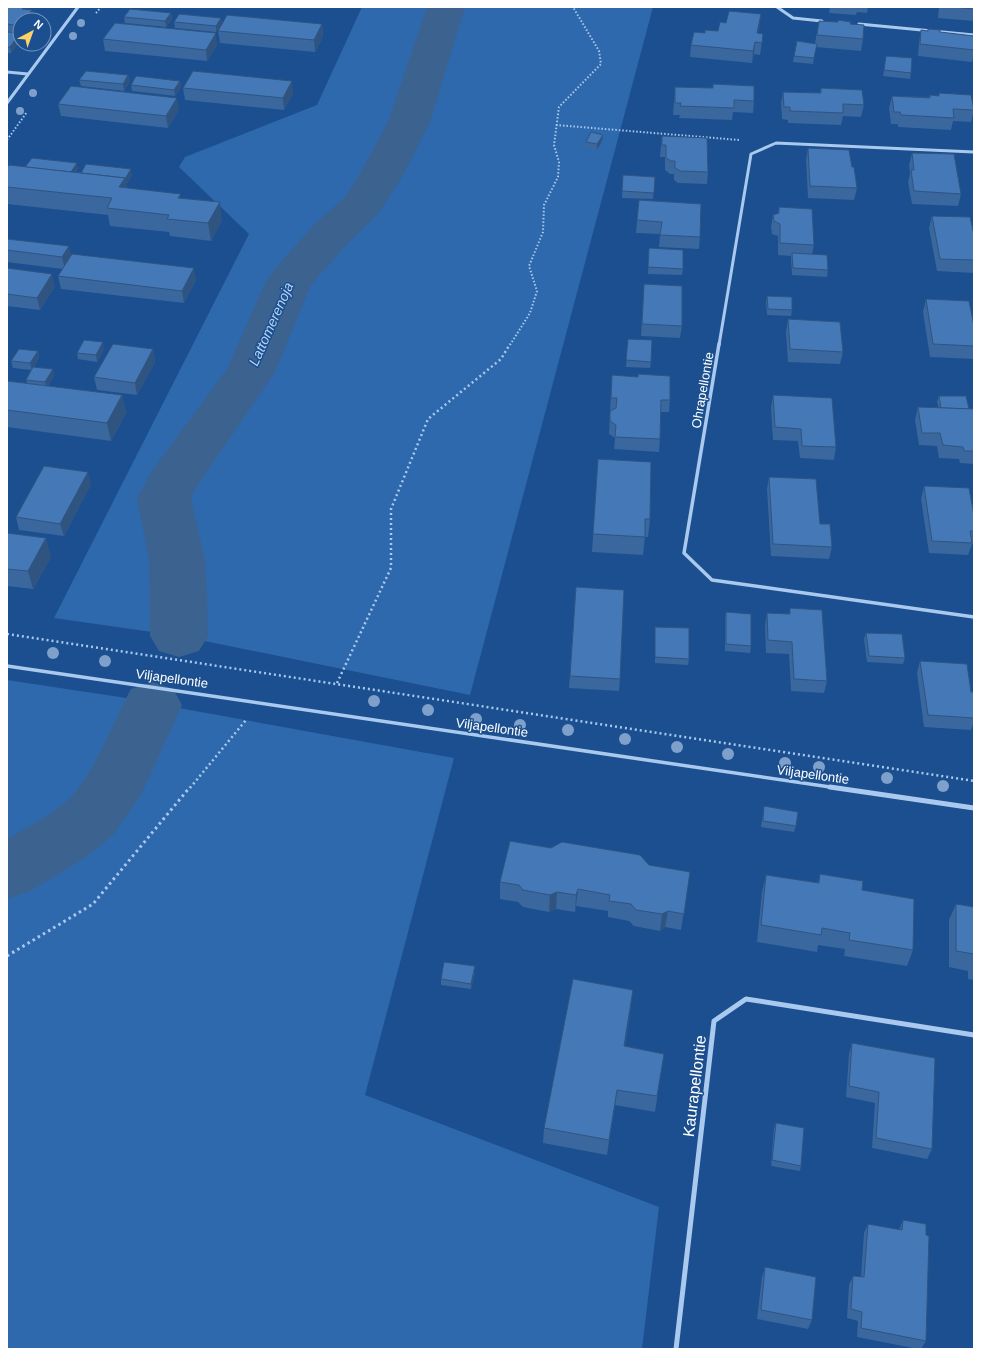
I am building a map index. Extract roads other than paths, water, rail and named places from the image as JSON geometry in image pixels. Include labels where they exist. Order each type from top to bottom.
[{"type":"street","points":[[7,103],[78,7]]},
{"type":"street","points":[[777,7],[793,18],[825,21]]},
{"type":"street","points":[[856,24],[974,35]]},
{"type":"street","points":[[7,72],[28,74]]},
{"type":"street","name":"Ohrapellontie","points":[[974,152],[776,143],[752,154],[684,553],[712,580],[974,617]]},
{"type":"street","name":"Viljapellontie","points":[[7,666],[260,702],[468,735],[974,808]]},
{"type":"street","name":"Kaurapellontie","points":[[676,1349],[714,1022],[746,999],[974,1035]]},
{"type":"waterway","name":"Lattomerenoja","points":[[179,636],[177,560],[164,499],[170,485],[250,372],[289,281],[330,235],[361,206],[380,177],[409,122],[446,7]]},
{"type":"waterway","name":"Lattomerenoja","points":[[7,872],[62,839],[91,817],[119,778],[152,705]]}]
